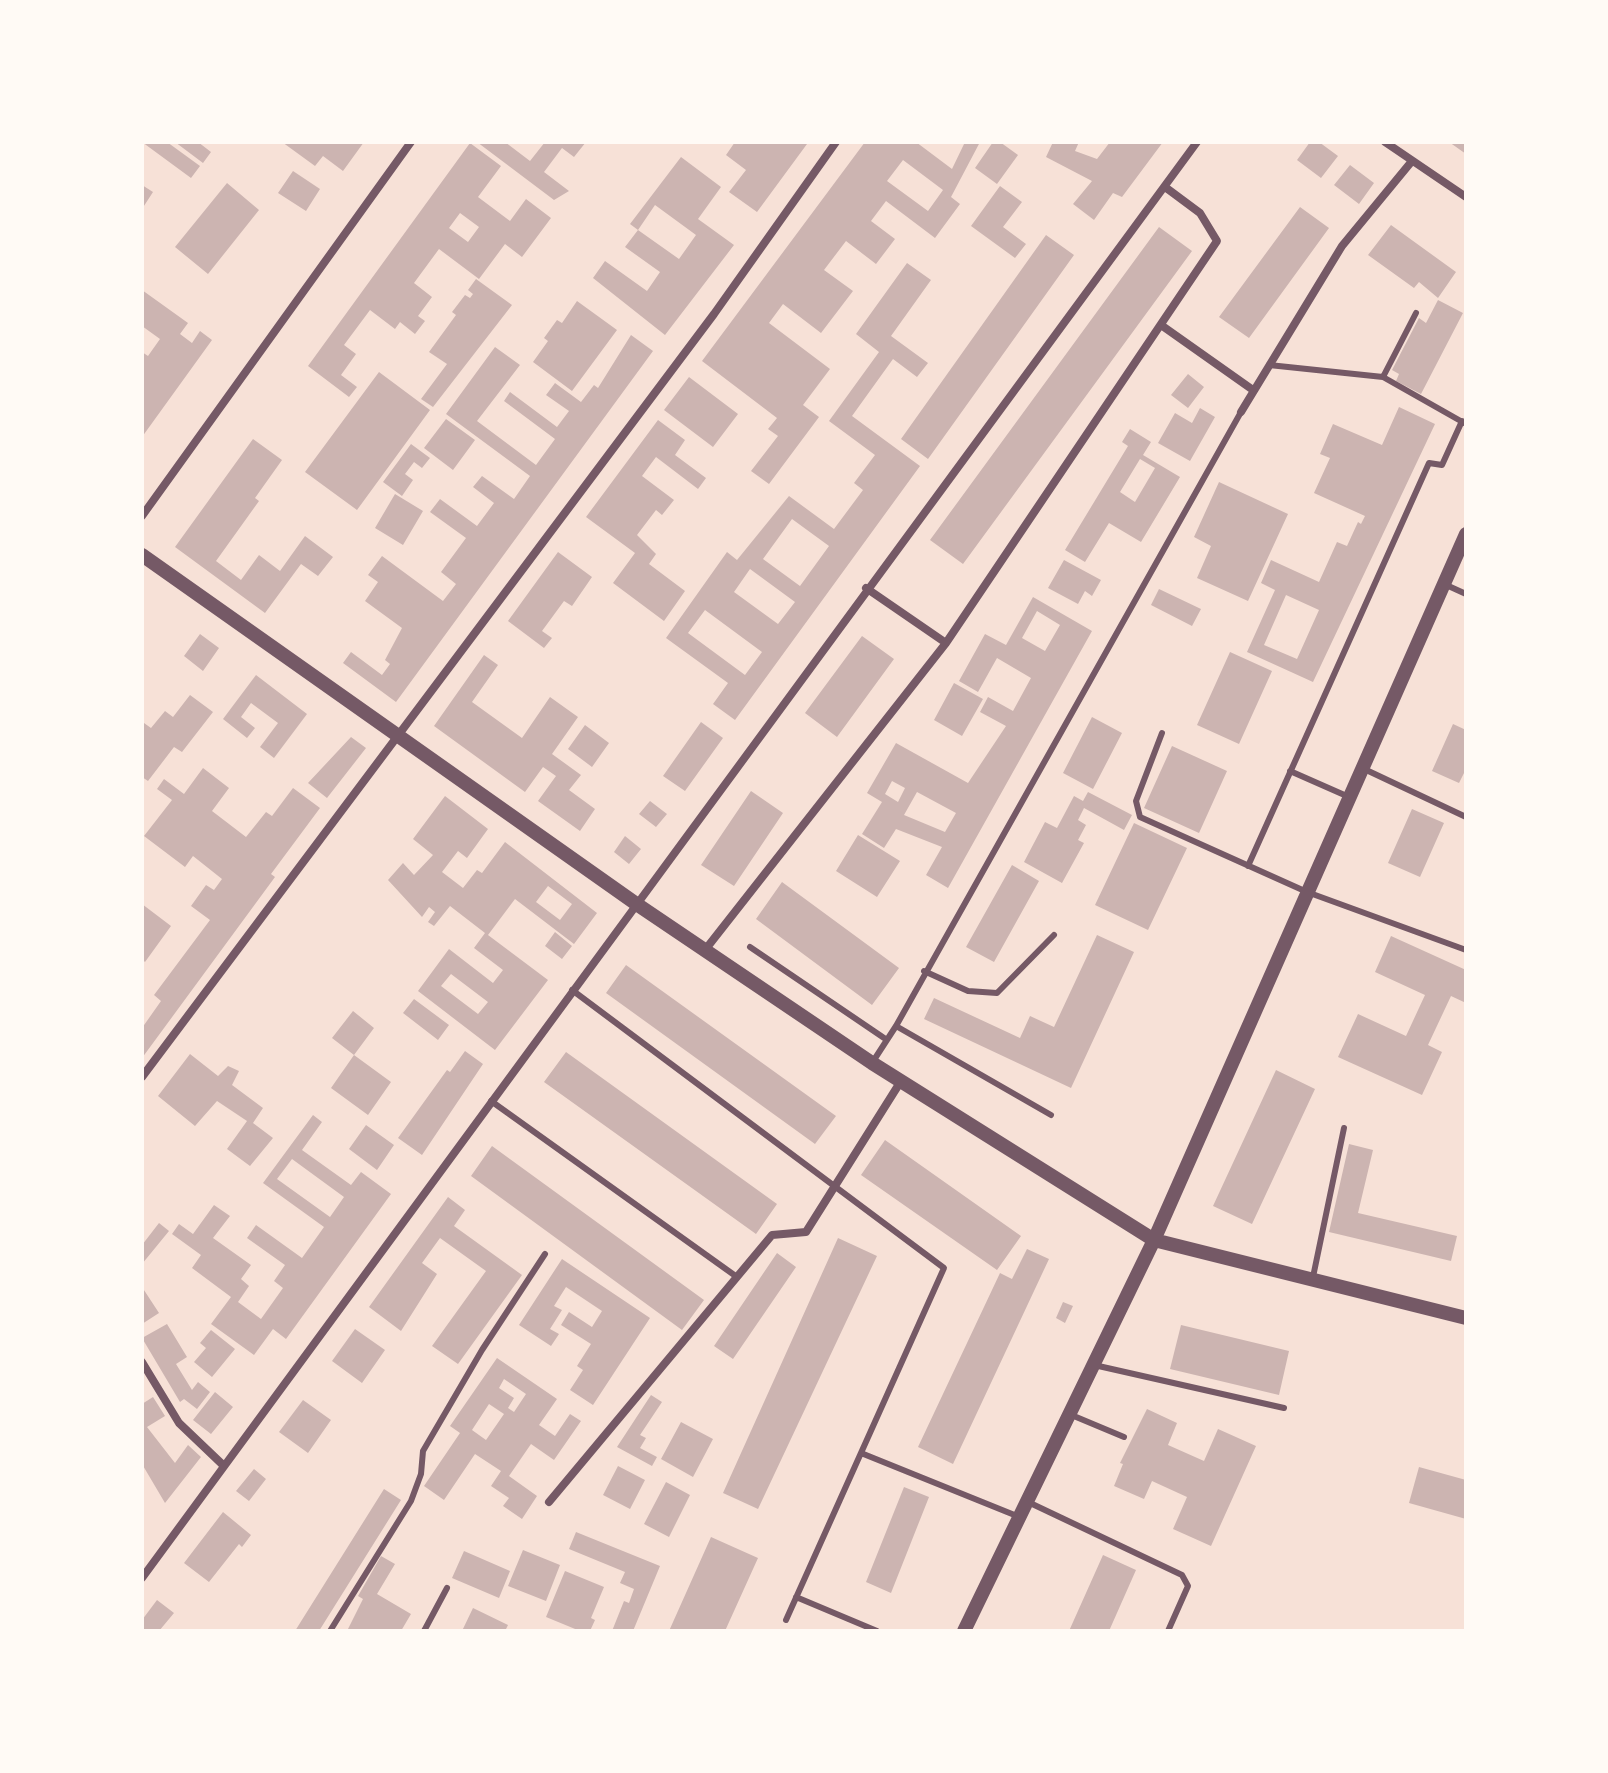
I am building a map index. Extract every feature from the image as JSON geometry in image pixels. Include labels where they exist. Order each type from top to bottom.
[{"type":"street","points":[[142,516],[411,142]]},
{"type":"street","points":[[142,1077],[714,314],[836,142]]},
{"type":"street","points":[[142,1578],[866,588],[1197,142]]},
{"type":"street","points":[[1385,142],[1466,197]]},
{"type":"street","points":[[1241,412],[1342,246],[1412,161]]},
{"type":"street","points":[[705,950],[946,643],[1217,241],[1200,213],[1165,187]]},
{"type":"street","points":[[1161,325],[1253,390]]},
{"type":"street","points":[[964,1631],[1154,1240],[1466,534]]},
{"type":"street","points":[[142,555],[635,903],[872,1063],[1154,1240],[1466,1317]]},
{"type":"street","points":[[866,588],[946,643]]},
{"type":"street","points":[[549,1502],[772,1235],[806,1232],[901,1081]]},
{"type":"street","points":[[142,1362],[179,1423],[223,1465]]},
{"type":"lane","points":[[1383,377],[1416,313]]},
{"type":"lane","points":[[1248,866],[1429,463],[1442,465],[1464,423],[1383,377],[1269,365]]},
{"type":"lane","points":[[872,1063],[896,1026],[924,971],[1241,412]]},
{"type":"lane","points":[[1444,584],[1466,594]]},
{"type":"lane","points":[[1162,733],[1136,801],[1140,817],[1307,892],[1466,950]]},
{"type":"lane","points":[[1362,768],[1466,817]]},
{"type":"lane","points":[[1290,771],[1349,797]]},
{"type":"lane","points":[[924,971],[968,991],[997,993],[1054,935]]},
{"type":"lane","points":[[750,947],[887,1040]]},
{"type":"lane","points":[[572,990],[944,1268],[786,1620]]},
{"type":"lane","points":[[896,1026],[1051,1115]]},
{"type":"lane","points":[[491,1101],[737,1277]]},
{"type":"lane","points":[[1312,1280],[1344,1128]]},
{"type":"lane","points":[[330,1631],[411,1501],[421,1474],[423,1451],[482,1350],[545,1254]]},
{"type":"lane","points":[[1094,1365],[1284,1408]]},
{"type":"lane","points":[[1069,1414],[1124,1437]]},
{"type":"lane","points":[[861,1453],[1020,1516]]},
{"type":"lane","points":[[1027,1501],[1182,1575],[1188,1586],[1168,1631]]},
{"type":"lane","points":[[424,1631],[447,1588]]},
{"type":"lane","points":[[796,1597],[877,1631]]},
{"type":"building","points":[[142,142],[167,142],[200,166],[191,178]]},
{"type":"building","points":[[175,142],[198,142],[211,152],[203,163]]},
{"type":"building","points":[[282,142],[364,142],[343,171],[323,156],[315,166]]},
{"type":"building","points":[[477,142],[505,142],[530,161],[545,142],[586,142],[574,157],[562,148],[544,172],[569,191],[554,200]]},
{"type":"building","points":[[735,142],[807,144],[757,212],[729,192],[746,170],[726,155]]},
{"type":"building","points":[[865,142],[916,142],[952,169],[965,142],[980,142],[951,197],[960,204],[935,238],[886,201],[871,221],[895,239],[876,264],[846,241],[824,270],[853,291],[821,333],[783,304],[769,323],[830,369],[803,405],[819,417],[769,484],[751,471],[778,436],[768,429],[777,418],[702,361]],"holes":[[[903,160],[943,190],[928,211],[887,181]]]},
{"type":"building","points":[[993,142],[1000,142],[1018,155],[997,184],[975,168]]},
{"type":"building","points":[[1053,142],[1079,142],[1075,151],[1097,159],[1110,142],[1163,142],[1122,197],[1113,193],[1094,220],[1073,204],[1092,181],[1046,157]]},
{"type":"building","points":[[1310,142],[1319,142],[1338,156],[1321,178],[1297,160]]},
{"type":"building","points":[[1449,142],[1466,142],[1466,154]]},
{"type":"building","points":[[470,143],[501,166],[478,197],[510,221],[526,199],[551,218],[522,257],[505,244],[479,279],[439,249],[414,283],[432,297],[418,316],[425,321],[415,334],[400,322],[395,329],[370,310],[344,345],[356,354],[341,375],[357,387],[349,397],[308,366]],"holes":[[[460,213],[479,227],[468,242],[449,228]]]},
{"type":"building","points":[[681,157],[721,187],[698,219],[734,245],[665,335],[593,278],[605,261],[647,291],[660,272],[625,247],[638,230],[630,224]],"holes":[[[655,205],[696,235],[679,259],[638,230]]]},
{"type":"building","points":[[1350,165],[1374,183],[1359,204],[1334,185]]},
{"type":"building","points":[[293,171],[320,189],[306,211],[278,193]]},
{"type":"building","points":[[227,183],[259,210],[208,274],[175,247]]},
{"type":"building","points":[[142,185],[153,192],[142,209]]},
{"type":"building","points":[[1000,186],[1022,202],[1003,227],[1026,244],[1015,258],[971,226]]},
{"type":"building","points":[[1300,207],[1329,228],[1249,338],[1219,317]]},
{"type":"building","points":[[1391,225],[1456,272],[1438,298],[1419,282],[1414,288],[1368,255]]},
{"type":"building","points":[[1159,227],[1192,251],[963,564],[930,540]]},
{"type":"building","points":[[1046,235],[1074,255],[928,459],[901,439]]},
{"type":"building","points":[[907,263],[931,280],[891,336],[928,363],[917,377],[893,359],[852,416],[920,466],[735,720],[713,704],[728,683],[666,638],[727,552],[737,560],[789,496],[834,529],[863,490],[854,483],[875,455],[829,421],[879,352],[856,334]],"holes":[[[792,519],[829,546],[800,586],[763,559]],[[750,569],[795,602],[778,624],[734,592]],[[705,610],[762,652],[745,675],[688,633]]]},
{"type":"building","points":[[476,279],[512,305],[433,407],[421,399],[447,364],[429,352],[456,315],[452,312],[465,295],[470,298],[473,294],[468,290]]},
{"type":"building","points":[[142,290],[188,323],[180,334],[192,343],[200,331],[212,340],[142,437],[142,352],[148,356],[160,339],[142,326]]},
{"type":"building","points":[[1438,300],[1463,313],[1421,394],[1396,381],[1399,374],[1392,370],[1419,318],[1426,323]]},
{"type":"building","points":[[577,301],[617,330],[572,391],[533,362],[548,341],[544,338],[557,320],[562,323]]},
{"type":"building","points":[[631,335],[653,351],[396,702],[343,663],[351,652],[382,675],[390,664],[385,660],[402,628],[365,601],[378,582],[368,575],[382,556],[443,601],[456,584],[441,572],[466,538],[430,512],[440,499],[477,526],[494,503],[473,487],[482,476],[514,499],[530,476],[446,414],[495,347],[520,365],[477,421],[536,465],[555,439],[504,401],[510,392],[557,427],[569,411],[546,395],[555,383],[581,402],[594,385],[598,388]]},
{"type":"building","points":[[379,372],[430,410],[357,510],[305,472]]},
{"type":"building","points":[[1188,374],[1204,387],[1188,408],[1171,395]]},
{"type":"building","points":[[689,377],[738,414],[713,447],[664,410]]},
{"type":"building","points":[[1399,407],[1435,424],[1313,682],[1247,652],[1275,590],[1261,583],[1271,560],[1319,582],[1337,542],[1347,546],[1358,522],[1361,524],[1365,516],[1314,493],[1330,458],[1320,454],[1333,424],[1382,445]],"holes":[[[1286,595],[1319,610],[1297,659],[1264,645]]]},
{"type":"building","points":[[1200,408],[1215,417],[1190,461],[1158,443],[1175,413],[1192,423]]},
{"type":"building","points":[[446,419],[475,440],[453,470],[424,448]]},
{"type":"building","points":[[658,420],[685,440],[675,455],[706,478],[698,489],[656,457],[642,476],[674,500],[662,515],[656,510],[637,535],[656,554],[649,564],[685,591],[664,621],[613,583],[635,553],[586,517]]},
{"type":"building","points":[[1130,429],[1151,442],[1143,455],[1180,477],[1141,542],[1109,523],[1085,562],[1065,550],[1128,446],[1122,442]],"holes":[[[1140,459],[1155,468],[1135,502],[1120,492]]]},
{"type":"building","points":[[253,439],[282,460],[255,498],[259,501],[216,561],[241,580],[259,555],[280,571],[305,536],[333,557],[318,576],[301,564],[265,613],[175,547]]},
{"type":"building","points":[[411,444],[430,458],[422,468],[414,462],[405,474],[413,480],[402,496],[383,482]]},
{"type":"building","points":[[1219,482],[1288,514],[1248,601],[1197,578],[1211,546],[1194,537]]},
{"type":"building","points":[[395,494],[423,511],[403,545],[375,528]]},
{"type":"building","points":[[558,552],[592,577],[572,606],[564,601],[542,631],[552,638],[544,648],[508,621]]},
{"type":"building","points":[[1064,560],[1101,580],[1092,596],[1085,591],[1078,604],[1048,588]]},
{"type":"building","points":[[1159,589],[1201,609],[1192,626],[1151,605]]},
{"type":"building","points":[[1033,597],[1092,631],[948,888],[926,875],[942,847],[896,829],[884,848],[862,834],[882,802],[867,793],[896,743],[968,783],[1006,726],[980,712],[988,697],[1013,711],[1031,678],[997,658],[978,692],[959,681],[985,634],[1006,645]],"holes":[[[1037,611],[1060,625],[1045,651],[1022,638]],[[892,781],[905,788],[898,802],[885,794]],[[917,792],[956,813],[945,832],[904,815]]]},
{"type":"building","points":[[200,634],[219,648],[203,671],[184,656]]},
{"type":"building","points":[[862,636],[894,659],[837,737],[805,713]]},
{"type":"building","points":[[1230,652],[1272,671],[1239,744],[1197,725]]},
{"type":"building","points":[[484,655],[498,665],[472,702],[522,738],[550,697],[578,717],[552,754],[581,775],[569,790],[595,809],[580,831],[538,801],[556,776],[543,767],[525,792],[434,726]]},
{"type":"building","points":[[256,675],[307,714],[274,758],[260,747],[278,723],[251,703],[241,717],[255,728],[247,738],[223,719]]},
{"type":"building","points":[[954,683],[983,699],[962,736],[934,720]]},
{"type":"building","points":[[190,695],[213,712],[182,752],[174,747],[148,781],[142,777],[142,726],[144,723],[151,728],[165,711],[173,717]]},
{"type":"building","points":[[1092,717],[1122,733],[1093,789],[1063,773]]},
{"type":"building","points":[[701,722],[723,738],[685,791],[663,776]]},
{"type":"building","points":[[1453,724],[1466,730],[1466,769],[1459,783],[1432,771]]},
{"type":"building","points":[[585,725],[609,743],[592,767],[568,749]]},
{"type":"building","points":[[351,737],[366,748],[327,798],[308,783]]},
{"type":"building","points":[[1172,746],[1227,771],[1199,833],[1144,808]]},
{"type":"building","points":[[203,768],[229,788],[212,811],[246,837],[266,812],[272,816],[293,788],[320,808],[271,874],[275,877],[142,1058],[142,1028],[161,1001],[154,995],[210,920],[191,906],[206,885],[214,890],[222,879],[193,856],[185,867],[144,836],[172,800],[157,789],[164,779],[184,794]]},
{"type":"building","points":[[751,791],[783,813],[734,886],[701,865]]},
{"type":"building","points":[[1088,792],[1132,815],[1124,830],[1084,808],[1078,820],[1086,825],[1078,840],[1084,843],[1062,883],[1024,862],[1045,822],[1057,828],[1074,796],[1083,801]]},
{"type":"building","points":[[445,796],[488,829],[467,858],[458,851],[442,872],[463,888],[477,870],[482,873],[505,842],[597,913],[574,944],[515,899],[488,935],[548,980],[495,1050],[418,991],[449,949],[493,983],[503,970],[474,948],[485,933],[450,906],[434,926],[428,922],[435,912],[429,907],[422,917],[388,880],[403,863],[414,875],[433,855],[413,839]],"holes":[[[548,886],[572,904],[560,920],[536,902]],[[451,974],[488,1002],[478,1014],[441,986]]]},
{"type":"building","points":[[650,801],[667,814],[656,827],[639,814]]},
{"type":"building","points":[[1412,809],[1444,823],[1420,877],[1388,863]]},
{"type":"building","points":[[1134,823],[1187,848],[1148,930],[1095,905]]},
{"type":"building","points":[[858,835],[900,861],[877,897],[836,871]]},
{"type":"building","points":[[625,836],[641,849],[629,864],[614,852]]},
{"type":"building","points":[[1012,865],[1039,881],[994,962],[966,947]]},
{"type":"building","points":[[782,882],[899,968],[872,1005],[756,919]]},
{"type":"building","points":[[142,904],[171,926],[145,962],[142,959]]},
{"type":"building","points":[[555,932],[572,946],[562,959],[545,946]]},
{"type":"building","points":[[1097,935],[1134,952],[1071,1088],[924,1019],[934,998],[1020,1038],[1030,1016],[1054,1027]]},
{"type":"building","points":[[1391,936],[1466,970],[1466,1003],[1451,996],[1428,1045],[1442,1052],[1422,1095],[1338,1057],[1358,1014],[1406,1036],[1425,995],[1375,972]]},
{"type":"building","points":[[626,965],[836,1116],[815,1144],[606,993]]},
{"type":"building","points":[[414,999],[449,1025],[438,1040],[403,1013]]},
{"type":"building","points":[[353,1011],[374,1028],[354,1055],[332,1038]]},
{"type":"building","points":[[465,1051],[483,1064],[422,1155],[398,1138],[447,1070],[450,1072]]},
{"type":"building","points":[[566,1052],[777,1204],[756,1234],[544,1082]]},
{"type":"building","points":[[190,1054],[218,1076],[228,1066],[239,1071],[232,1085],[263,1108],[253,1123],[273,1138],[250,1166],[227,1149],[247,1121],[217,1101],[195,1126],[158,1096]]},
{"type":"building","points":[[354,1055],[391,1082],[368,1115],[331,1088]]},
{"type":"building","points":[[1276,1070],[1315,1089],[1252,1224],[1213,1206]]},
{"type":"building","points":[[313,1115],[322,1122],[302,1150],[351,1185],[361,1172],[391,1194],[286,1339],[273,1329],[254,1355],[211,1324],[231,1297],[192,1268],[201,1255],[172,1234],[179,1224],[193,1234],[214,1205],[230,1216],[213,1238],[251,1265],[241,1279],[249,1286],[238,1302],[261,1319],[283,1288],[274,1281],[285,1265],[247,1238],[256,1225],[302,1258],[324,1227],[263,1183]],"holes":[[[292,1159],[344,1197],[330,1217],[277,1179]]]},
{"type":"building","points":[[366,1125],[394,1145],[377,1170],[349,1149]]},
{"type":"building","points":[[885,1140],[1021,1236],[997,1270],[861,1175]]},
{"type":"building","points":[[1349,1144],[1373,1150],[1358,1213],[1457,1236],[1451,1261],[1329,1232]]},
{"type":"building","points":[[492,1146],[704,1300],[682,1330],[471,1176]]},
{"type":"building","points":[[448,1197],[465,1210],[454,1226],[522,1275],[458,1364],[432,1346],[486,1271],[440,1238],[422,1263],[437,1274],[401,1331],[369,1307]]},
{"type":"building","points":[[159,1223],[169,1231],[142,1264],[142,1245]]},
{"type":"building","points":[[838,1238],[877,1256],[758,1509],[723,1493]]},
{"type":"building","points":[[1027,1249],[1049,1259],[953,1464],[918,1447],[1000,1273],[1012,1279]]},
{"type":"building","points":[[777,1253],[796,1267],[733,1359],[714,1346]]},
{"type":"building","points":[[562,1259],[650,1318],[593,1405],[570,1390],[583,1370],[577,1366],[591,1344],[561,1325],[569,1312],[592,1327],[602,1311],[566,1287],[554,1306],[562,1310],[550,1329],[559,1334],[551,1346],[519,1325]]},
{"type":"building","points":[[142,1287],[159,1313],[142,1324]]},
{"type":"building","points":[[1063,1302],[1073,1306],[1065,1323],[1056,1318]]},
{"type":"building","points":[[167,1324],[187,1357],[176,1364],[192,1390],[198,1382],[210,1392],[197,1409],[184,1399],[180,1402],[142,1338]]},
{"type":"building","points":[[1181,1325],[1289,1351],[1279,1395],[1170,1369]]},
{"type":"building","points":[[355,1329],[385,1350],[362,1383],[332,1361]]},
{"type":"building","points":[[211,1330],[235,1349],[212,1377],[194,1362],[206,1348],[200,1343]]},
{"type":"building","points":[[497,1358],[557,1399],[539,1425],[555,1436],[570,1414],[581,1421],[554,1460],[531,1444],[509,1476],[537,1496],[522,1519],[503,1506],[509,1498],[491,1486],[501,1471],[475,1454],[444,1500],[424,1486],[460,1433],[450,1426]],"holes":[[[504,1379],[526,1394],[514,1412],[508,1408],[514,1398],[499,1388]],[[489,1404],[504,1414],[486,1440],[472,1430]]]},
{"type":"building","points":[[215,1392],[233,1407],[211,1434],[193,1420]]},
{"type":"building","points":[[651,1395],[662,1402],[640,1435],[646,1438],[640,1448],[657,1457],[652,1466],[617,1447]]},
{"type":"building","points":[[153,1397],[165,1416],[147,1427],[175,1463],[188,1445],[201,1457],[165,1503],[142,1464],[142,1404]]},
{"type":"building","points":[[303,1400],[331,1420],[308,1453],[279,1432]]},
{"type":"building","points":[[1147,1409],[1177,1423],[1168,1445],[1204,1461],[1218,1429],[1256,1446],[1211,1546],[1173,1529],[1187,1497],[1152,1481],[1144,1499],[1114,1486],[1123,1464],[1120,1463]]},
{"type":"building","points":[[681,1422],[713,1439],[693,1477],[661,1459]]},
{"type":"building","points":[[618,1466],[645,1480],[630,1509],[603,1495]]},
{"type":"building","points":[[1419,1467],[1466,1480],[1466,1519],[1409,1503]]},
{"type":"building","points":[[254,1469],[266,1479],[249,1501],[236,1491]]},
{"type":"building","points":[[666,1482],[690,1495],[669,1537],[644,1524]]},
{"type":"building","points":[[904,1487],[929,1497],[891,1593],[866,1582]]},
{"type":"building","points":[[384,1489],[401,1500],[319,1631],[295,1631]]},
{"type":"building","points":[[223,1512],[251,1535],[242,1547],[239,1544],[209,1582],[184,1563]]},
{"type":"building","points":[[576,1532],[660,1566],[633,1631],[612,1631],[624,1601],[629,1603],[634,1589],[620,1583],[625,1572],[569,1549]]},
{"type":"building","points":[[711,1537],[758,1558],[725,1631],[669,1631]]},
{"type":"building","points":[[523,1550],[560,1565],[546,1601],[508,1586]]},
{"type":"building","points":[[464,1551],[510,1571],[499,1598],[452,1578]]},
{"type":"building","points":[[1103,1555],[1136,1570],[1109,1631],[1069,1631]]},
{"type":"building","points":[[381,1556],[395,1564],[377,1594],[411,1614],[401,1631],[347,1631],[363,1599],[358,1596]]},
{"type":"building","points":[[565,1571],[604,1587],[591,1618],[595,1620],[590,1631],[580,1631],[546,1617]]},
{"type":"building","points":[[157,1600],[174,1613],[159,1631],[142,1631],[142,1620]]},
{"type":"building","points":[[473,1608],[508,1625],[505,1631],[462,1631]]}]
